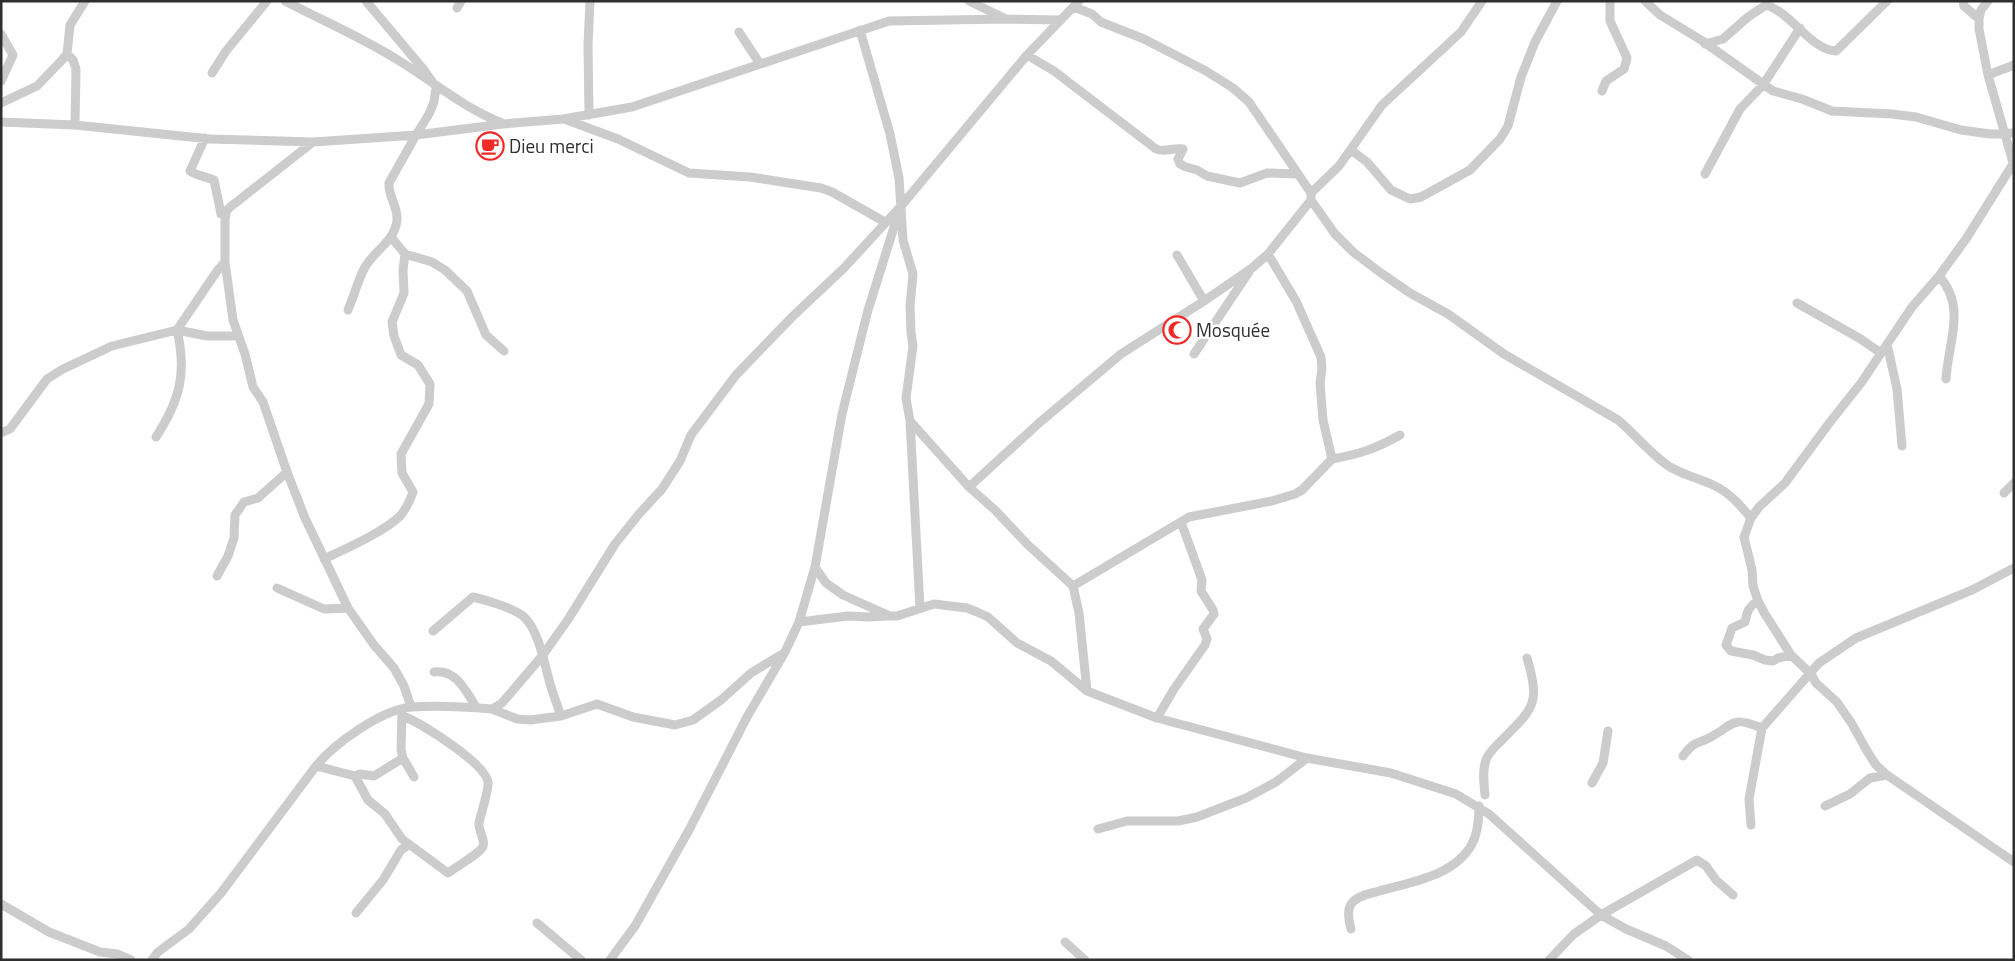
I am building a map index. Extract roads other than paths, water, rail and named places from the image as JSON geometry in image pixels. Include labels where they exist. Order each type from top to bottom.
[{"type":"street","points":[[1,103],[37,86],[67,54],[70,25],[85,1]]},
{"type":"street","points":[[212,73],[226,51],[267,1]]},
{"type":"street","points":[[285,1],[317,16],[401,62],[436,87],[478,113],[503,124]]},
{"type":"street","points":[[348,310],[366,266],[391,237],[397,221],[397,210],[390,199],[388,192],[389,183],[433,106],[436,87],[366,1]]},
{"type":"street","points":[[589,115],[588,44],[590,1]]},
{"type":"street","points":[[969,1],[1006,19]]},
{"type":"street","points":[[1339,166],[1382,106],[1461,32],[1482,1]]},
{"type":"street","points":[[969,487],[1039,423],[1121,354],[1204,301],[1252,268],[1268,254],[1311,197],[1351,150],[1367,162],[1391,190],[1410,199],[1421,197],[1470,170],[1500,139],[1508,126],[1521,76],[1557,1]]},
{"type":"street","points":[[1602,91],[1606,80],[1624,69],[1627,58],[1610,21],[1610,1]]},
{"type":"street","points":[[1705,44],[1723,39],[1748,17],[1768,3],[1800,28],[1819,46],[1827,51],[1836,51],[1888,1]]},
{"type":"street","points":[[1962,1],[1964,6],[1978,19]]},
{"type":"street","points":[[1988,1],[1981,10],[1978,19],[1988,75],[2009,134],[2014,165],[1985,211],[1939,276],[1912,307],[1861,383],[1830,422],[1798,468],[1759,507],[1744,537],[1752,570],[1753,586],[1758,601],[1791,655],[1811,674],[1816,683],[1837,702],[1876,765],[1887,775],[2014,862]]},
{"type":"street","points":[[1649,2],[1660,15],[1773,91],[1802,99],[1832,112],[1872,112],[1916,117],[1961,130],[2009,134]]},
{"type":"street","points":[[492,709],[502,703],[543,655],[569,618],[615,544],[662,489],[680,461],[691,435],[736,375],[792,317],[844,268],[901,206],[1027,55],[1076,4],[1101,22],[1144,40],[1206,71],[1233,88],[1249,102],[1335,234],[1359,258],[1410,293],[1448,314],[1504,354],[1618,420],[1630,429],[1641,444],[1668,466],[1688,477],[1713,484],[1728,493],[1752,518]]},
{"type":"street","points":[[1,122],[75,125],[205,138],[313,142],[416,135],[503,124],[563,119],[632,107],[889,20],[1061,20]]},
{"type":"street","points":[[1706,174],[1740,110],[1763,85],[1800,28]]},
{"type":"street","points":[[860,30],[890,134],[899,178],[904,240],[913,274],[910,306],[913,346],[906,398],[910,421],[920,608]]},
{"type":"street","points":[[739,32],[760,64]]},
{"type":"street","points":[[1,34],[13,55],[1,81]]},
{"type":"street","points":[[401,62],[402,43]]},
{"type":"street","points":[[67,54],[73,60],[76,69],[75,125]]},
{"type":"street","points":[[1027,55],[1054,71],[1156,149],[1164,151],[1182,149],[1178,159],[1180,164],[1186,167],[1197,170],[1207,176],[1240,183],[1267,173],[1296,174]]},
{"type":"street","points":[[1988,75],[2014,65]]},
{"type":"street","points":[[563,119],[618,139],[689,173],[750,177],[821,188],[832,192],[885,222]]},
{"type":"street","points":[[205,138],[190,171],[214,180],[221,214]]},
{"type":"street","points":[[313,142],[226,212],[225,262],[232,320],[245,354],[253,387],[263,402],[305,518],[348,608],[374,645],[394,668],[404,686],[405,710],[401,750],[414,777]]},
{"type":"street","points":[[610,960],[639,918],[689,830],[747,717],[785,652],[799,622],[815,567],[842,414],[868,310],[901,206]]},
{"type":"street","points":[[391,237],[405,254],[432,262],[445,270],[467,291],[486,335],[504,352]]},
{"type":"street","points":[[324,558],[348,548],[391,523],[404,510],[413,492],[402,474],[401,454],[429,404],[430,384],[418,365],[401,355],[394,336],[392,322],[404,294],[403,270],[405,254]]},
{"type":"street","points":[[1268,254],[1296,301],[1321,357],[1320,383],[1323,420],[1332,459]]},
{"type":"street","points":[[1177,255],[1204,301]]},
{"type":"street","points":[[156,437],[174,408],[178,395],[182,352],[177,330],[225,262]]},
{"type":"street","points":[[1194,354],[1252,268]]},
{"type":"street","points":[[1939,276],[1947,284],[1955,305],[1946,379]]},
{"type":"street","points":[[1797,303],[1859,338],[1881,353]]},
{"type":"street","points":[[1,433],[10,429],[47,380],[63,369],[112,346],[177,330],[207,336],[238,336]]},
{"type":"street","points":[[1887,344],[1897,389],[1902,446]]},
{"type":"street","points":[[910,421],[969,487],[1073,586],[1079,613],[1087,691]]},
{"type":"street","points":[[1073,586],[1102,567],[1181,522],[1200,514],[1272,501],[1295,494],[1302,490],[1332,459],[1363,453],[1380,447],[1400,435]]},
{"type":"street","points":[[217,576],[228,556],[234,538],[235,515],[244,502],[258,498],[287,472]]},
{"type":"street","points":[[2004,493],[2014,483]]},
{"type":"street","points":[[1157,718],[1174,689],[1205,645],[1207,639],[1203,629],[1214,614],[1201,591],[1202,580],[1181,522]]},
{"type":"street","points":[[815,567],[826,583],[842,595],[890,616]]},
{"type":"street","points":[[1751,825],[1748,799],[1762,728],[1819,663],[1856,638],[1972,590],[2014,568]]},
{"type":"street","points":[[277,588],[324,609],[348,608]]},
{"type":"street","points":[[433,631],[473,597],[513,609],[525,617],[532,627],[543,655],[550,686],[561,716]]},
{"type":"street","points":[[1758,601],[1748,610],[1745,622],[1732,628],[1726,645],[1731,651],[1753,655],[1765,660],[1773,661],[1791,655]]},
{"type":"street","points":[[799,622],[848,616],[868,618],[897,616],[934,604],[967,608],[988,617],[1017,643],[1051,661],[1087,691],[1157,718],[1307,758],[1391,774],[1456,794],[1479,806],[1601,915],[1626,929],[1666,946],[1688,960]]},
{"type":"street","points":[[152,960],[158,952],[189,929],[221,894],[326,754],[353,733],[380,717],[405,710],[476,708],[492,709],[524,720],[545,719],[561,716],[597,704],[633,717],[675,725],[693,720],[721,700],[751,673],[785,652]]},
{"type":"street","points":[[1485,795],[1484,769],[1486,758],[1528,712],[1534,700],[1535,689],[1527,658]]},
{"type":"street","points":[[434,672],[445,672],[458,681],[476,708]]},
{"type":"street","points":[[355,776],[368,800],[385,814],[402,840],[448,873],[482,849],[484,842],[478,828],[488,786],[484,772],[458,750],[416,721],[405,710]]},
{"type":"street","points":[[1683,756],[1697,742],[1712,737],[1731,723],[1741,722],[1762,728]]},
{"type":"street","points":[[1592,783],[1603,762],[1608,731]]},
{"type":"street","points":[[316,766],[355,776],[360,774],[374,776],[404,758]]},
{"type":"street","points":[[1098,829],[1127,821],[1178,821],[1197,817],[1253,794],[1276,782],[1307,758]]},
{"type":"street","points":[[1825,806],[1850,794],[1870,778],[1887,775]]},
{"type":"street","points":[[1351,929],[1348,913],[1349,907],[1354,900],[1366,894],[1433,875],[1448,868],[1463,856],[1473,843],[1477,831],[1479,806]]},
{"type":"street","points":[[356,913],[383,880],[401,850],[408,845]]},
{"type":"street","points":[[1549,960],[1574,934],[1601,915],[1697,860],[1706,866],[1716,880],[1733,895]]},
{"type":"street","points":[[1,904],[49,932],[100,952],[117,954],[131,960]]},
{"type":"street","points":[[537,923],[581,960]]},
{"type":"street","points":[[1066,942],[1085,960]]},
{"type":"place","name":"Dieu merci","points":[[490,146]]},
{"type":"place","name":"Mosquée","points":[[1177,330]]}]
